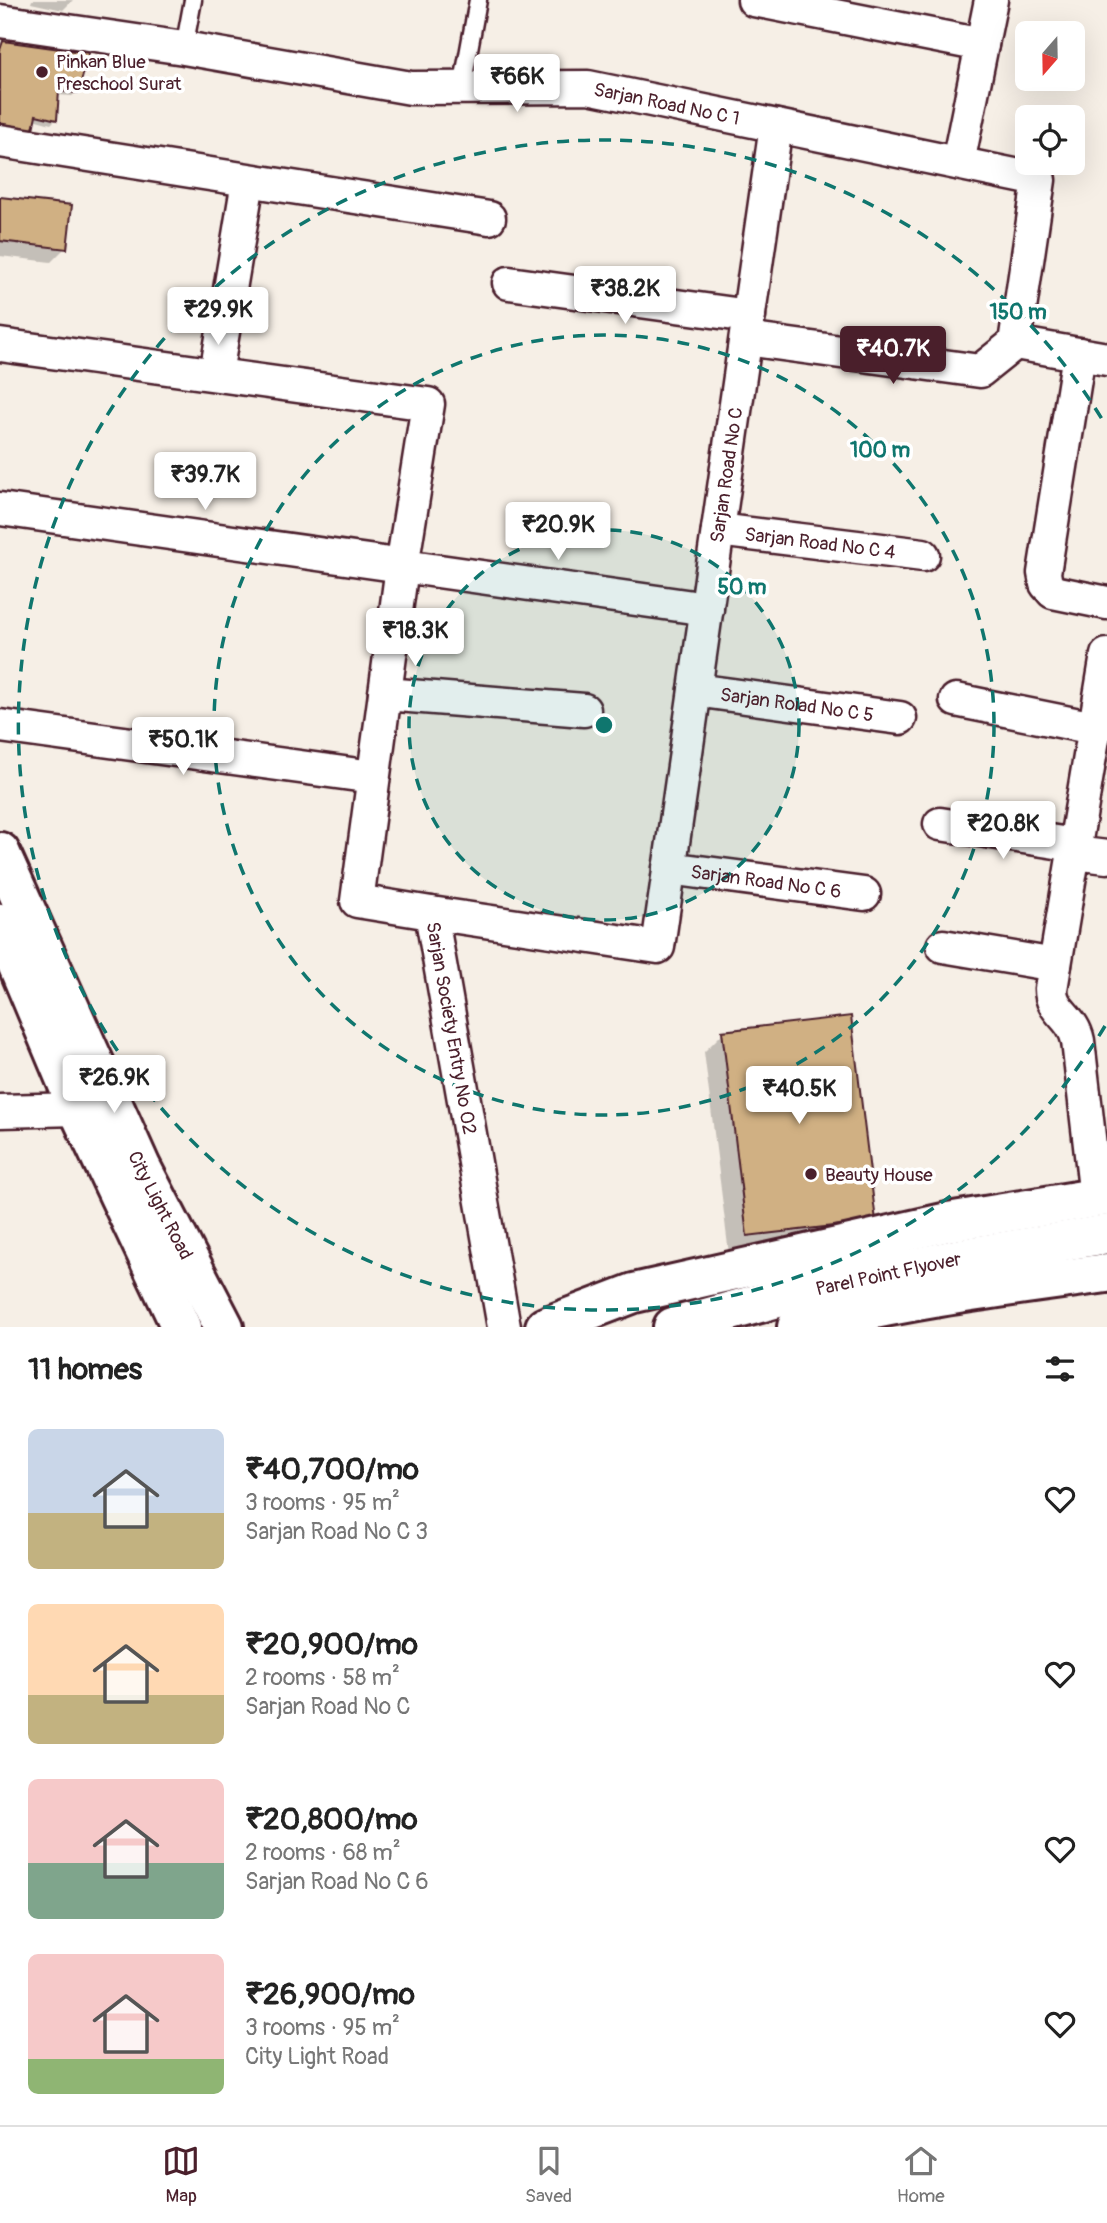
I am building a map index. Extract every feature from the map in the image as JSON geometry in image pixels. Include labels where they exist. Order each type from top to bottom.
[{"type":"main road","name":"City Light Road","points":[[0,852],[141,1167],[224,1327]]},
{"type":"main road","points":[[0,923],[78,1109],[181,1327]]},
{"type":"main road","points":[[545,1327],[634,1293],[947,1222],[1101,1197]]},
{"type":"main road","name":"Parel Point Flyover","points":[[673,1327],[796,1293],[942,1261],[1107,1234]]},
{"type":"main road","name":"Parel Point Flyover","points":[[797,1327],[830,1318],[983,1289],[1107,1273]]},
{"type":"main road","points":[[882,1327],[963,1308],[1107,1293]]},
{"type":"street","points":[[754,0],[982,45]]},
{"type":"street","points":[[958,163],[991,0]]},
{"type":"street","name":"Sarjan Road No C 1","points":[[0,22],[184,48],[411,88],[589,87],[1039,180],[1016,343]]},
{"type":"street","name":"Sarjan Road No C","points":[[657,947],[776,125]]},
{"type":"street","points":[[0,141],[489,218]]},
{"type":"street","points":[[216,374],[248,181]]},
{"type":"street","points":[[509,283],[980,372],[1016,343],[1093,356],[1044,573],[1046,584],[1053,592],[1107,604]]},
{"type":"street","points":[[0,345],[428,404],[402,567],[357,901],[431,913]]},
{"type":"street","points":[[0,509],[707,609]]},
{"type":"street","name":"Sarjan Road No C 4","points":[[718,530],[923,555]]},
{"type":"street","points":[[1101,1197],[1078,1041],[1072,1023],[1051,998],[1107,655]]},
{"type":"street","name":"Sarjan Roiad No C 5","points":[[695,690],[900,718]]},
{"type":"street","points":[[385,694],[584,710]]},
{"type":"street","points":[[956,699],[1094,728]]},
{"type":"street","points":[[0,726],[373,777]]},
{"type":"street","points":[[940,824],[1107,857]]},
{"type":"street","name":"Sarjan Road No C 6","points":[[669,868],[864,894]]},
{"type":"street","name":"Sarjan Society Entry No 02","points":[[504,1327],[431,913],[657,947]]},
{"type":"street","points":[[943,946],[1055,965]]},
{"type":"street","points":[[0,1111],[78,1109]]},
{"type":"lane","points":[[184,48],[193,0]]},
{"type":"lane","points":[[462,88],[478,0]]},
{"type":"building","name":"Pinkan Blue Preschool Surat","points":[[3,41],[89,53],[78,93],[59,91],[57,120],[36,115],[32,134],[0,127],[0,50]]},
{"type":"building","points":[[0,197],[72,205],[67,249],[0,241]]},
{"type":"building","points":[[851,1016],[876,1221],[747,1236],[722,1031]]},
{"type":"place","name":"Pinkan Blue Preschool Surat","points":[[42,72]]},
{"type":"place","name":"Beauty House","points":[[811,1174]]}]
